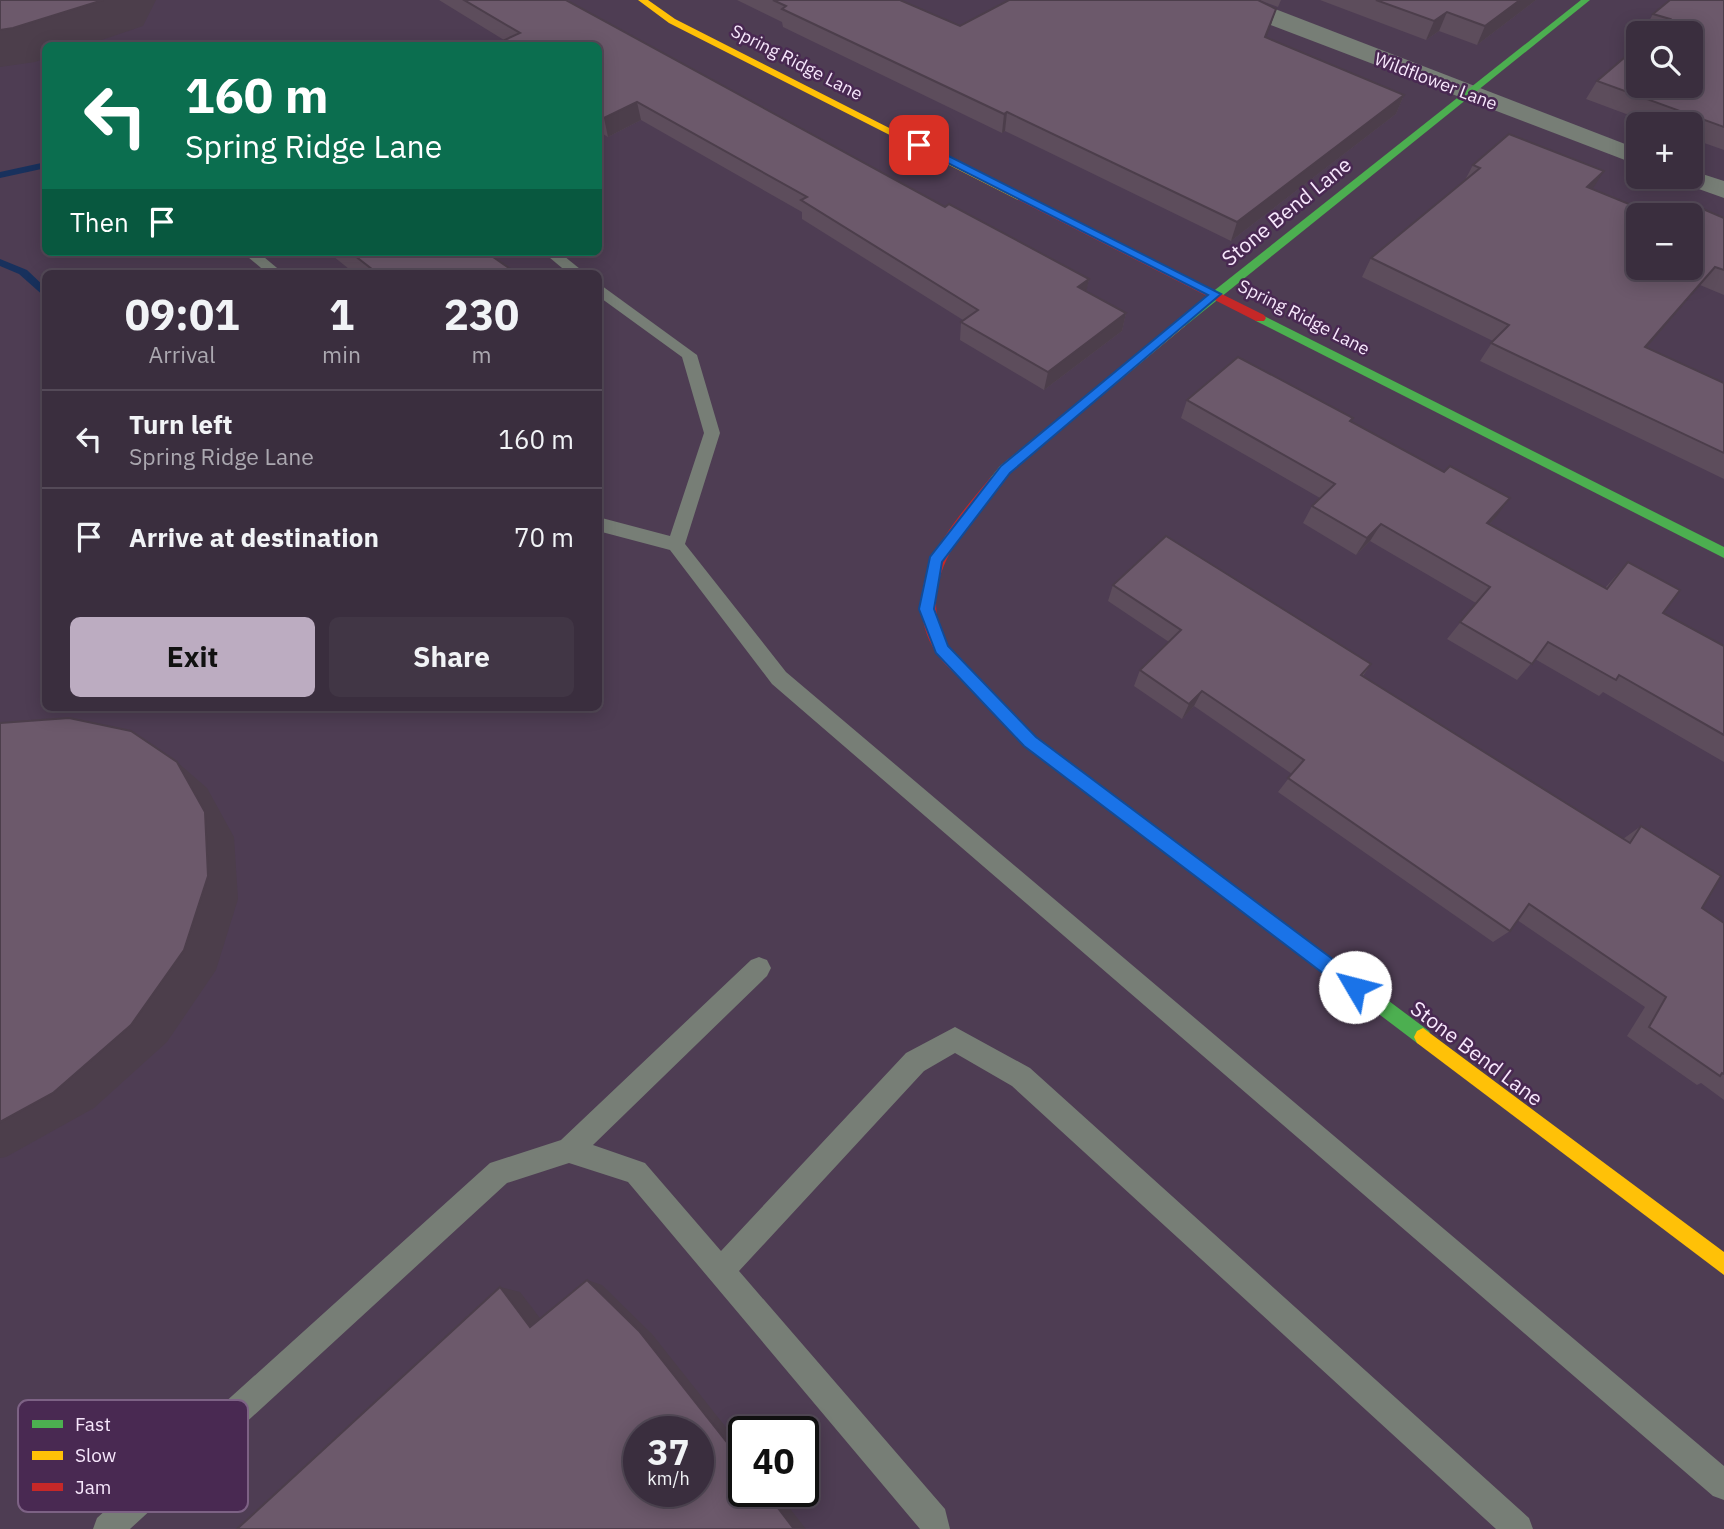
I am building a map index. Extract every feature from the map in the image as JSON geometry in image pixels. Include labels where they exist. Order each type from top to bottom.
[{"type":"street","name":"Spring Ridge Lane","points":[[642,0],[672,21],[1724,552]]},
{"type":"street","name":"Wildflower Lane","points":[[1235,0],[1626,153]]},
{"type":"street","name":"Stone Bend Lane","points":[[1586,0],[1216,294],[1005,470],[935,561],[926,609],[941,649],[1030,741],[1724,1265]]},
{"type":"street","points":[[1703,182],[1724,190]]},
{"type":"lane","points":[[254,256],[272,270]]},
{"type":"lane","points":[[555,256],[574,270]]},
{"type":"lane","points":[[602,291],[689,355],[712,433],[676,545]]},
{"type":"lane","points":[[602,525],[676,545],[779,678],[1724,1485]]},
{"type":"lane","points":[[248,1401],[499,1172],[569,1150],[760,968]]},
{"type":"lane","points":[[721,1271],[915,1062],[955,1039],[1021,1077],[1518,1529]]},
{"type":"lane","points":[[569,1150],[636,1172],[934,1520],[935,1529]]},
{"type":"lane","points":[[108,1529],[127,1512]]},
{"type":"building","points":[[0,0],[103,0],[0,30]]},
{"type":"building","points":[[464,0],[566,0],[945,207],[949,204],[1089,279],[1078,287],[1126,313],[1048,372],[961,322],[978,310],[801,200],[807,197],[637,102],[602,117],[602,42],[500,42],[520,33]]},
{"type":"building","points":[[773,0],[900,0],[960,26],[1009,0],[1258,0],[1276,9],[1265,37],[1404,95],[1237,222],[1007,112],[1004,114],[782,9],[786,6]]},
{"type":"building","points":[[1376,0],[1520,0],[1485,26],[1447,12],[1434,21]]},
{"type":"building","points":[[1670,0],[1724,0],[1724,127],[1703,119],[1703,112],[1683,112],[1644,98],[1703,98],[1703,21],[1668,21],[1670,19],[1653,14]]},
{"type":"building","points":[[1626,56],[1626,92],[1597,81]]},
{"type":"building","points":[[1509,134],[1604,171],[1587,187],[1626,203],[1626,280],[1703,280],[1703,209],[1724,218],[1724,270],[1715,267],[1645,347],[1724,383],[1724,453],[1491,343],[1509,325],[1371,258],[1480,168],[1473,165]]},
{"type":"building","points":[[355,256],[492,256],[512,270],[373,270]]},
{"type":"building","points":[[1238,357],[1353,418],[1350,421],[1444,472],[1450,466],[1510,498],[1487,523],[1607,589],[1628,562],[1680,590],[1663,613],[1724,646],[1724,735],[1619,675],[1616,680],[1548,642],[1532,664],[1460,622],[1490,587],[1381,524],[1367,538],[1312,506],[1335,484],[1187,400]]},
{"type":"building","points":[[1166,536],[1371,664],[1361,675],[1630,843],[1641,826],[1721,876],[1702,908],[1724,923],[1724,1074],[1720,1076],[1649,1027],[1666,997],[1529,904],[1510,931],[1288,778],[1304,760],[1202,691],[1189,704],[1140,670],[1181,630],[1113,585]]},
{"type":"building","points":[[69,718],[131,731],[177,762],[205,812],[208,876],[184,950],[131,1025],[53,1093],[0,1122],[0,723]]},
{"type":"building","points":[[587,1280],[639,1331],[706,1416],[623,1416],[623,1507],[714,1507],[714,1426],[728,1444],[728,1507],[777,1507],[794,1529],[237,1529],[500,1287],[530,1327]]},
{"type":"waterway","points":[[0,175],[42,166]]},
{"type":"waterway","points":[[0,262],[23,272],[42,291]]},
{"type":"traffic: fast","points":[[1181,323],[1586,0]]},
{"type":"traffic: fast","points":[[1260,318],[1724,553]]},
{"type":"traffic: fast","points":[[971,680],[1030,741],[1423,1037]]},
{"type":"traffic: slow","points":[[642,0],[672,21],[1022,198]]},
{"type":"traffic: slow","points":[[995,481],[1005,469],[1181,323]]},
{"type":"traffic: slow","points":[[1423,1037],[1724,1265]]},
{"type":"traffic: jam","points":[[1022,198],[1260,318]]},
{"type":"traffic: jam","points":[[971,680],[941,648],[931,624],[928,602],[931,580],[939,558],[965,518],[995,481]]},
{"type":"route","points":[[919,145],[1216,294],[1005,470],[965,519],[935,561],[926,609],[941,649],[1030,741],[1355,987]]}]
